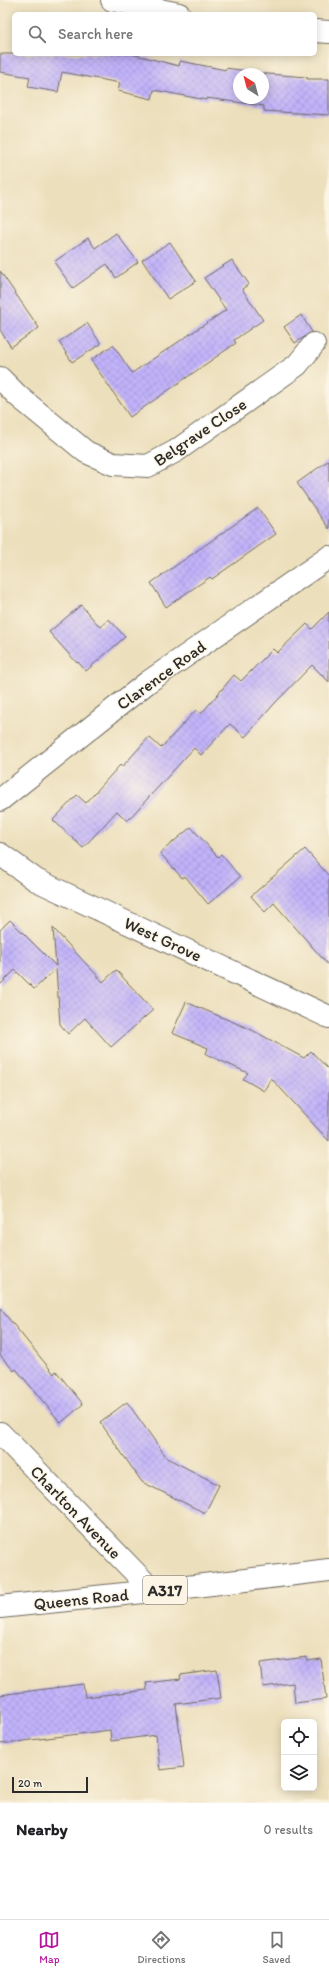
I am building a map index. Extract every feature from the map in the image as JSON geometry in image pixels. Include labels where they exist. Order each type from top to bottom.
[{"type":"street","points":[[112,0],[169,12]]},
{"type":"street","points":[[317,32],[329,32]]},
{"type":"street","name":"Belgrave Close","points":[[0,378],[18,396],[86,452],[113,464],[148,466],[176,451],[297,364],[314,344]]},
{"type":"street","name":"Clarence Road","points":[[0,800],[148,682],[329,557]]},
{"type":"street","name":"West Grove","points":[[0,854],[36,880],[329,1017]]},
{"type":"street","name":"Charlton Avenue","points":[[0,1432],[153,1591]]},
{"type":"street","name":"Queens Road","points":[[0,1607],[329,1570]]},
{"type":"building","points":[[0,54],[12,54],[12,56],[140,56],[179,66],[180,61],[226,70],[226,68],[233,69],[233,102],[207,98],[206,100],[154,90],[152,99],[118,91],[120,83],[62,72],[58,92],[28,87],[30,77],[0,72]]},
{"type":"building","points":[[269,74],[307,77],[307,79],[329,79],[329,115],[264,111],[264,106],[250,104],[269,104]]},
{"type":"building","points":[[116,233],[138,262],[116,278],[107,264],[73,288],[54,262],[88,238],[95,248]]},
{"type":"building","points":[[170,242],[196,281],[168,299],[142,260]]},
{"type":"building","points":[[232,260],[249,284],[242,289],[263,320],[234,340],[236,343],[130,417],[91,360],[113,345],[132,373],[226,310],[204,278]]},
{"type":"building","points":[[0,271],[39,328],[11,347],[0,330]]},
{"type":"building","points":[[301,315],[312,332],[295,343],[284,327]]},
{"type":"building","points":[[87,323],[101,344],[72,362],[59,342]]},
{"type":"building","points":[[329,460],[329,529],[297,483]]},
{"type":"building","points":[[258,508],[276,534],[212,579],[210,577],[166,607],[151,583]]},
{"type":"building","points":[[81,605],[100,627],[109,619],[125,637],[86,671],[49,632]]},
{"type":"building","points":[[329,612],[329,682],[312,665],[245,737],[230,724],[201,755],[194,748],[127,821],[117,811],[83,848],[53,820],[77,795],[86,803],[120,765],[122,767],[149,737],[161,748],[196,710],[201,714],[234,675],[241,681],[273,649],[277,653],[307,624],[312,629]]},
{"type":"building","points":[[191,827],[218,857],[221,854],[240,877],[208,904],[185,876],[182,878],[160,853]]},
{"type":"building","points":[[305,849],[329,876],[329,966],[274,903],[265,912],[251,896]]},
{"type":"building","points":[[10,920],[56,966],[53,928],[103,982],[116,970],[153,1010],[111,1047],[85,1018],[68,1034],[60,1024],[56,969],[34,989],[15,970],[0,985],[0,930]]},
{"type":"building","points":[[186,1002],[252,1030],[304,1058],[311,1051],[329,1070],[329,1141],[271,1078],[264,1091],[243,1079],[248,1073],[206,1054],[208,1048],[172,1033]]},
{"type":"building","points":[[0,1308],[54,1374],[56,1371],[83,1404],[61,1423],[16,1369],[14,1371],[0,1355]]},
{"type":"building","points":[[127,1402],[167,1458],[219,1485],[205,1513],[142,1482],[100,1422]]},
{"type":"building","points":[[307,1657],[307,1661],[321,1659],[326,1699],[295,1703],[293,1683],[263,1687],[260,1663]]},
{"type":"building","points":[[217,1670],[221,1698],[176,1704],[184,1767],[160,1770],[156,1735],[111,1741],[110,1730],[0,1744],[0,1695],[83,1684],[85,1697],[147,1690],[146,1683],[181,1679],[180,1675]]}]
